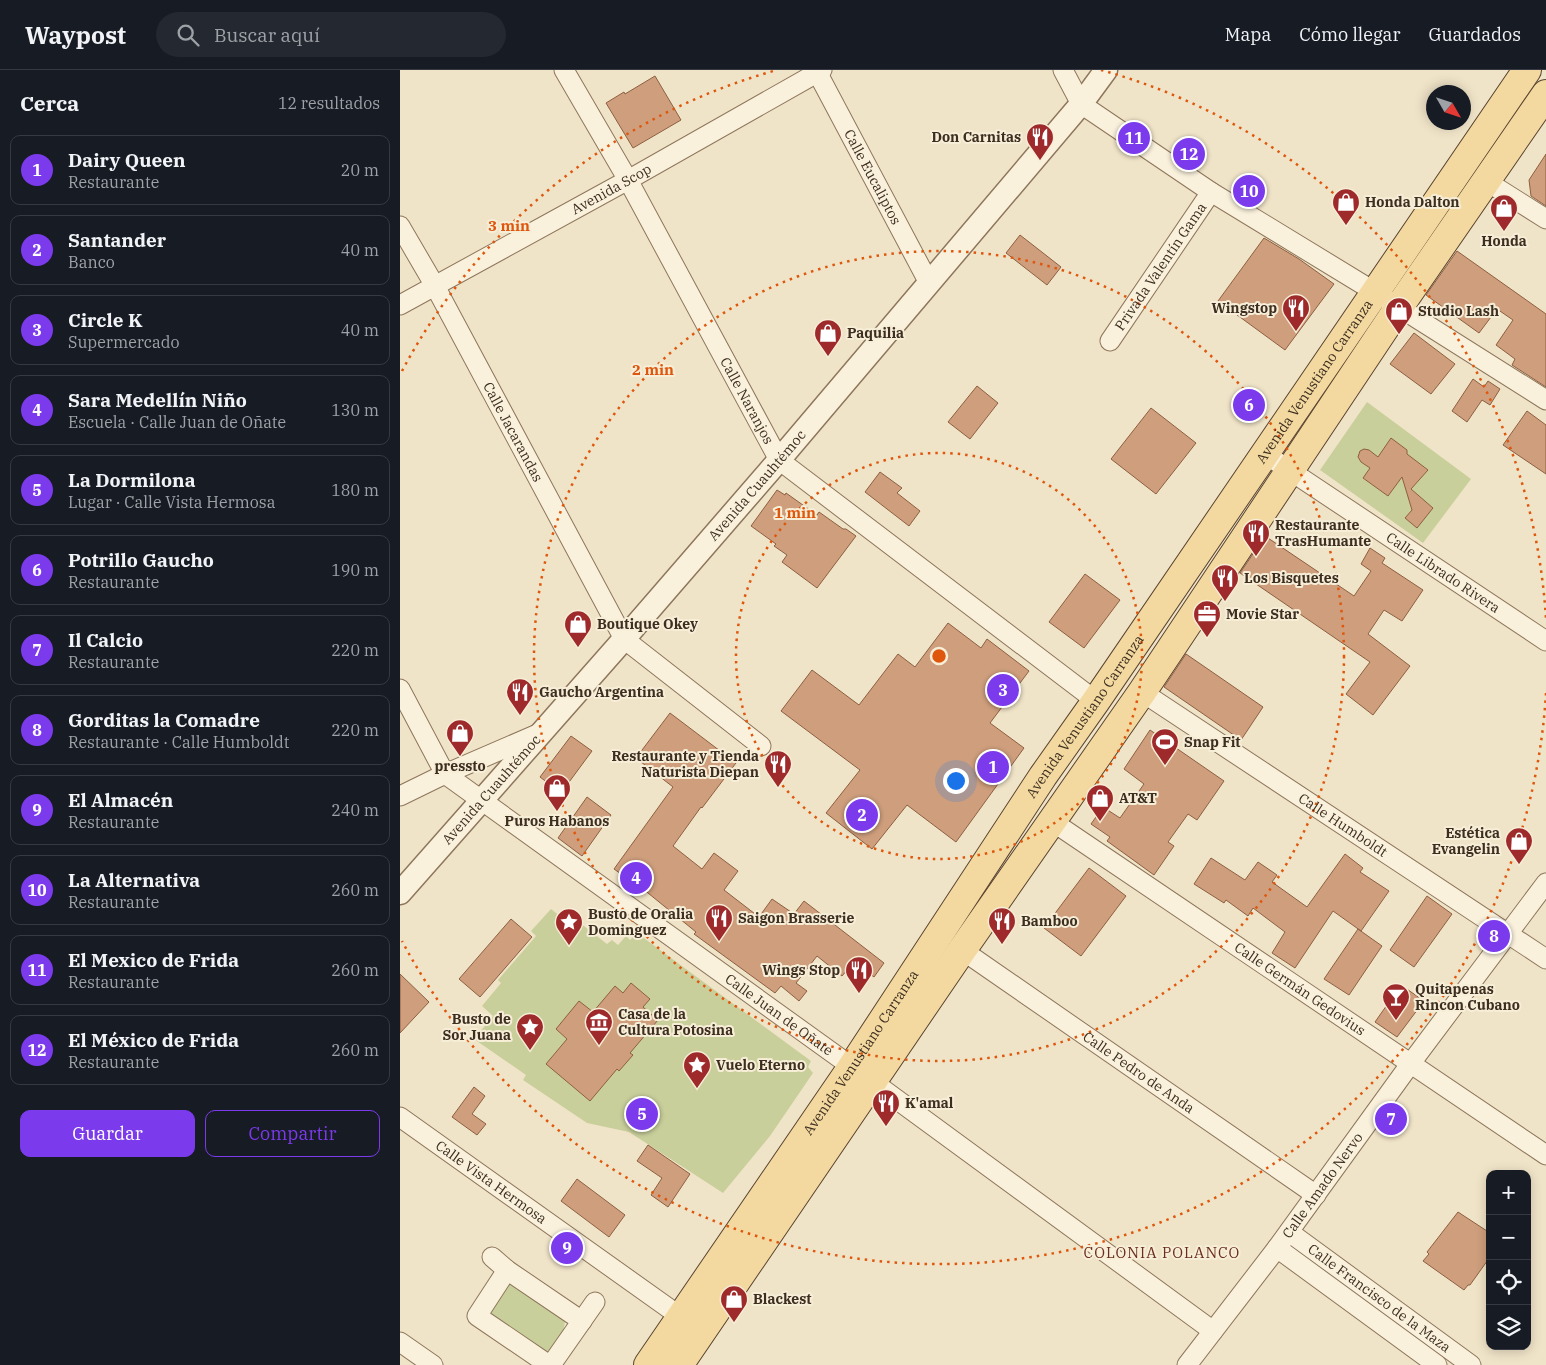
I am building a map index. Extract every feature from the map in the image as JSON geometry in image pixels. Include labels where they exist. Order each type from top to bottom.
[{"type":"main road","name":"Avenida Venustiano Carranza","points":[[679,1365],[863,1074],[1043,776],[1527,70]]},
{"type":"main road","name":"Avenida Venustiano Carranza","points":[[648,1365],[681,1317],[863,1074],[962,950],[1053,822],[1399,307],[1546,94]]},
{"type":"street","name":"Calle Naranjos","points":[[564,70],[628,180],[779,460],[1096,701]]},
{"type":"street","points":[[1063,70],[1081,104],[1211,192],[1375,292],[1546,400]]},
{"type":"street","name":"Avenida Cuauhtémoc","points":[[400,893],[779,460],[1081,104],[1106,70]]},
{"type":"street","name":"Avenida Scop","points":[[400,304],[628,180],[818,71]]},
{"type":"street","name":"Calle Eucaliptos","points":[[818,71],[929,283]]},
{"type":"street","points":[[1486,181],[1546,219]]},
{"type":"street","name":"Privada Valentín Gama","points":[[1110,341],[1211,192]]},
{"type":"street","name":"Calle Jacarandas","points":[[400,226],[435,286],[624,639]]},
{"type":"street","name":"Calle Librado Rivera","points":[[1265,454],[1546,641]]},
{"type":"street","points":[[624,639],[761,746]]},
{"type":"street","name":"Calle Juan de Oñate","points":[[400,689],[445,774],[863,1074],[1213,1331]]},
{"type":"street","name":"Calle Humboldt","points":[[1142,692],[1546,958]]},
{"type":"street","points":[[400,796],[445,774],[540,733]]},
{"type":"street","name":"Calle Germán Gedovius","points":[[1053,822],[1546,1155]]},
{"type":"street","name":"Calle Amado Nervo","points":[[1188,1365],[1546,884]]},
{"type":"street","name":"Calle Pedro de Anda","points":[[962,950],[1316,1195]]},
{"type":"street","name":"Calle Vista Hermosa","points":[[400,1117],[681,1317]]},
{"type":"street","name":"Calle Francisco de la Maza","points":[[1288,1232],[1470,1365]]},
{"type":"street","name":"Calle Francisco de la Maza","points":[[1276,1248],[1437,1365]]},
{"type":"street","points":[[492,1258],[582,1321]]},
{"type":"street","points":[[507,1270],[477,1316],[550,1365],[595,1302]]},
{"type":"street","points":[[400,1342],[432,1365]]},
{"type":"green space","points":[[1367,402],[1471,479],[1423,543],[1320,470]]},
{"type":"green space","points":[[551,909],[561,917],[566,912],[607,944],[612,940],[618,945],[626,936],[630,940],[637,933],[811,1061],[808,1067],[813,1073],[770,1136],[723,1193],[629,1132],[587,1123],[523,1080],[526,1075],[474,1039],[493,1016],[482,1006],[501,983],[498,980],[536,936],[531,931]]},
{"type":"green space","points":[[513,1282],[565,1319],[562,1333],[548,1351],[542,1351],[489,1314],[500,1287]]},
{"type":"building","points":[[655,76],[681,120],[633,148],[606,103]]},
{"type":"building","points":[[1546,154],[1546,206],[1531,196],[1529,180]]},
{"type":"building","points":[[1020,235],[1061,267],[1047,285],[1006,253]]},
{"type":"building","points":[[1264,238],[1299,259],[1334,284],[1285,350],[1218,301]]},
{"type":"building","points":[[1457,251],[1546,314],[1546,387],[1512,365],[1515,359],[1496,345],[1513,320],[1497,309],[1479,333],[1426,295]]},
{"type":"building","points":[[1414,333],[1455,364],[1431,394],[1390,364]]},
{"type":"building","points":[[1473,379],[1484,387],[1488,381],[1500,389],[1490,405],[1482,400],[1467,422],[1452,411]]},
{"type":"building","points":[[977,386],[998,403],[970,439],[948,422]]},
{"type":"building","points":[[1151,408],[1196,443],[1156,494],[1111,459]]},
{"type":"building","points":[[1527,411],[1546,425],[1546,474],[1503,445]]},
{"type":"building","points":[[1391,438],[1407,450],[1407,454],[1428,470],[1411,489],[1433,508],[1417,528],[1405,518],[1412,510],[1402,477],[1388,496],[1363,478],[1370,468],[1361,462],[1358,457],[1360,451],[1364,449],[1369,450],[1378,457]]},
{"type":"building","points":[[880,472],[902,488],[897,493],[920,511],[909,526],[865,492]]},
{"type":"building","points":[[777,490],[785,495],[786,493],[817,515],[819,512],[856,536],[817,588],[782,562],[787,555],[774,546],[776,544],[751,526]]},
{"type":"building","points":[[1265,536],[1354,596],[1371,571],[1361,564],[1370,548],[1385,558],[1382,563],[1423,590],[1402,621],[1384,610],[1368,634],[1410,666],[1373,715],[1346,694],[1370,662],[1240,573]]},
{"type":"building","points":[[1085,574],[1120,600],[1084,648],[1049,622]]},
{"type":"building","points":[[948,623],[981,648],[987,639],[1029,671],[990,723],[1024,748],[956,842],[907,805],[872,849],[826,813],[860,770],[781,711],[812,670],[859,705],[898,654],[915,667]]},
{"type":"building","points":[[1186,654],[1263,707],[1241,740],[1164,687]]},
{"type":"building","points":[[670,713],[736,763],[673,846],[702,869],[714,853],[738,871],[724,890],[759,917],[772,899],[794,914],[804,901],[884,963],[874,977],[854,962],[842,976],[817,956],[796,983],[807,991],[799,1001],[781,986],[775,993],[694,934],[696,932],[648,893],[614,869],[673,787],[636,758]]},
{"type":"building","points":[[1150,730],[1224,781],[1197,820],[1188,814],[1168,842],[1174,846],[1154,875],[1107,841],[1110,837],[1091,824],[1103,807],[1120,818],[1144,784],[1124,769]]},
{"type":"building","points":[[571,736],[592,751],[561,793],[540,777]]},
{"type":"building","points":[[587,797],[611,815],[582,856],[558,838]]},
{"type":"building","points":[[1345,854],[1363,868],[1360,872],[1389,891],[1361,931],[1333,911],[1295,968],[1272,953],[1285,932],[1253,908],[1248,916],[1226,900],[1224,903],[1194,884],[1211,858],[1245,880],[1258,862],[1277,875],[1272,882],[1307,907]]},
{"type":"building","points":[[1089,868],[1126,896],[1081,956],[1044,928]]},
{"type":"building","points":[[1427,896],[1452,914],[1414,967],[1390,950]]},
{"type":"building","points":[[511,919],[532,937],[480,997],[459,979]]},
{"type":"building","points":[[1358,929],[1382,946],[1349,995],[1324,979]]},
{"type":"building","points":[[400,974],[429,1002],[400,1033]]},
{"type":"building","name":"Casa de la Cultura Potosina","points":[[631,983],[650,999],[643,1007],[658,1020],[630,1053],[633,1055],[619,1071],[617,1069],[590,1101],[546,1064],[567,1039],[556,1029],[579,1001],[593,1012],[615,986],[623,993]]},
{"type":"building","points":[[1401,985],[1424,1001],[1397,1037],[1375,1022]]},
{"type":"building","points":[[474,1087],[485,1096],[472,1114],[486,1124],[477,1135],[452,1117]]},
{"type":"building","points":[[648,1145],[690,1174],[668,1207],[651,1195],[662,1178],[637,1161]]},
{"type":"building","points":[[577,1179],[625,1215],[609,1237],[561,1201]]},
{"type":"building","points":[[1458,1212],[1486,1230],[1486,1263],[1470,1285],[1464,1290],[1423,1261],[1429,1254],[1427,1252]]},
{"type":"place","name":"El Mexico de Frida","points":[[1134,138]]},
{"type":"place","name":"El México de Frida","points":[[1189,154]]},
{"type":"place","name":"Don Carnitas","points":[[1040,161]]},
{"type":"place","name":"La Alternativa","points":[[1249,191]]},
{"type":"place","name":"Honda Dalton","points":[[1346,226]]},
{"type":"place","name":"Honda","points":[[1504,232]]},
{"type":"place","name":"Wingstop","points":[[1296,332]]},
{"type":"place","name":"Studio Lash","points":[[1399,335]]},
{"type":"place","name":"Paquilia","points":[[828,357]]},
{"type":"place","name":"Potrillo Gaucho","points":[[1249,405]]},
{"type":"place","name":"Restaurante TrasHumante","points":[[1256,557]]},
{"type":"place","name":"Los Bisquetes","points":[[1225,602]]},
{"type":"place","name":"Movie Star","points":[[1207,638]]},
{"type":"place","name":"Boutique Okey","points":[[578,648]]},
{"type":"place","name":"Circle K","points":[[1003,690]]},
{"type":"place","name":"Gaucho Argentina","points":[[520,716]]},
{"type":"place","name":"pressto","points":[[460,757]]},
{"type":"place","name":"Snap Fit","points":[[1165,766]]},
{"type":"place","name":"Dairy Queen","points":[[993,767]]},
{"type":"place","name":"Restaurante y Tienda Naturista Diepan","points":[[778,788]]},
{"type":"place","name":"Puros Habanos","points":[[557,812]]},
{"type":"place","name":"Santander","points":[[862,815]]},
{"type":"place","name":"AT&T","points":[[1100,822]]},
{"type":"place","name":"Estética Evangelin","points":[[1519,865]]},
{"type":"place","name":"Sara Medellín Niño","points":[[636,878]]},
{"type":"place","name":"Gorditas la Comadre","points":[[1494,936]]},
{"type":"place","name":"Saigon Brasserie","points":[[719,942]]},
{"type":"place","name":"Bamboo","points":[[1002,945]]},
{"type":"place","name":"Busto de Oralia Dominguez","points":[[569,946]]},
{"type":"place","name":"Wings Stop","points":[[859,994]]},
{"type":"place","name":"Quitapenas Rincon Cubano","points":[[1396,1021]]},
{"type":"place","name":"Casa de la Cultura Potosina","points":[[599,1046]]},
{"type":"place","name":"Busto de Sor Juana","points":[[530,1051]]},
{"type":"place","name":"Vuelo Eterno","points":[[697,1089]]},
{"type":"place","name":"La Dormilona","points":[[642,1114]]},
{"type":"place","name":"Il Calcio","points":[[1391,1119]]},
{"type":"place","name":"K'amal","points":[[886,1127]]},
{"type":"place","name":"El Almacén","points":[[567,1248]]},
{"type":"place","name":"Blackest","points":[[734,1323]]},
{"type":"district","name":"COLONIA POLANCO","points":[[1162,1252]]}]
